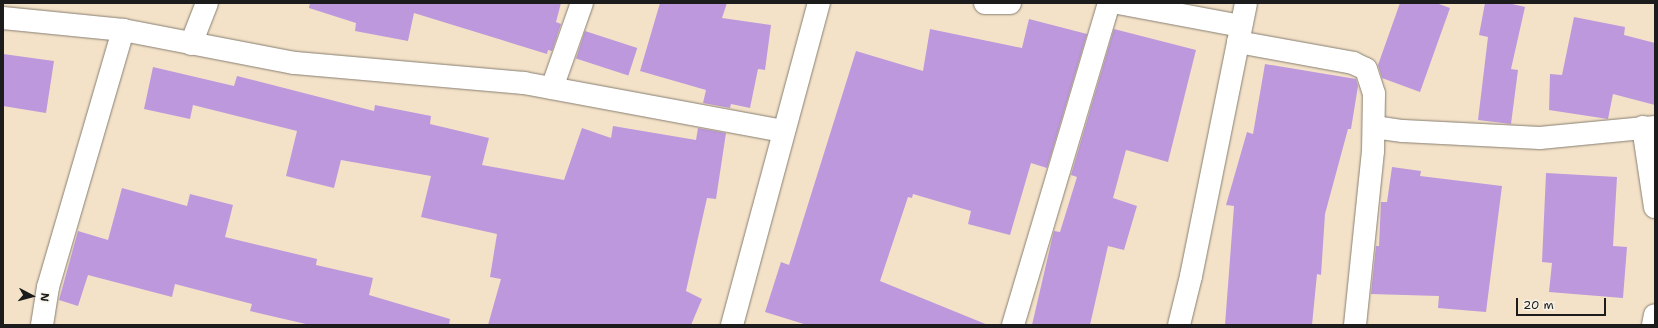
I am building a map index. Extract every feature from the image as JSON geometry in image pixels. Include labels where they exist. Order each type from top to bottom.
[{"type":"street","points":[[191,44],[207,3]]},
{"type":"street","points":[[552,88],[582,3]]},
{"type":"street","points":[[732,325],[819,3]]},
{"type":"street","points":[[984,3],[1010,3]]},
{"type":"street","points":[[1013,325],[1109,3]]},
{"type":"street","points":[[1118,3],[1353,63],[1366,69],[1374,94],[1374,127],[1355,325]]},
{"type":"street","points":[[1179,325],[1246,3]]},
{"type":"street","points":[[3,18],[123,30],[295,63],[524,83],[784,131]]},
{"type":"street","points":[[48,324],[48,287],[123,30]]},
{"type":"street","points":[[1374,127],[1403,131],[1540,138],[1649,127],[1655,207]]},
{"type":"street","points":[[1653,325],[1655,315]]},
{"type":"building","points":[[310,3],[561,3],[556,22],[561,24],[552,51],[548,50],[547,54],[414,13],[408,41],[355,31],[356,23],[309,8]]},
{"type":"building","points":[[660,3],[727,3],[722,18],[771,25],[765,70],[758,69],[750,108],[731,104],[730,108],[703,103],[706,90],[640,71]]},
{"type":"building","points":[[1400,3],[1436,3],[1450,8],[1420,92],[1382,78],[1378,65]]},
{"type":"building","points":[[1485,3],[1508,3],[1525,7],[1511,69],[1518,70],[1511,124],[1478,120],[1488,37],[1479,35]]},
{"type":"building","points":[[1574,17],[1625,27],[1624,35],[1655,43],[1655,105],[1613,94],[1608,119],[1549,110],[1550,74],[1562,75]]},
{"type":"building","points":[[1029,19],[1087,34],[1047,168],[1031,163],[1010,235],[968,224],[971,211],[913,194],[912,198],[908,197],[880,281],[988,325],[807,325],[765,312],[781,262],[789,265],[856,51],[923,71],[930,29],[1022,48]]},
{"type":"building","points":[[1114,29],[1196,50],[1168,162],[1126,150],[1113,198],[1137,206],[1124,250],[1108,246],[1090,325],[1032,325],[1054,231],[1060,232],[1077,177],[1071,175]]},
{"type":"building","points":[[585,31],[637,48],[628,76],[576,59]]},
{"type":"building","points":[[3,54],[54,61],[46,113],[3,106]]},
{"type":"building","points":[[1265,64],[1356,79],[1358,86],[1351,129],[1348,129],[1325,214],[1321,275],[1317,274],[1312,325],[1225,325],[1234,206],[1226,205],[1247,132],[1253,134]]},
{"type":"building","points":[[153,67],[234,86],[237,76],[374,111],[375,105],[431,116],[430,124],[489,138],[482,165],[564,180],[582,128],[611,138],[613,126],[696,140],[698,128],[726,133],[716,199],[707,198],[686,291],[702,299],[691,325],[488,325],[501,279],[490,277],[497,234],[421,217],[431,176],[341,160],[334,188],[286,176],[297,131],[193,105],[190,119],[144,109]]},
{"type":"building","points":[[1392,167],[1421,171],[1420,176],[1502,186],[1486,312],[1438,308],[1439,296],[1371,294],[1376,246],[1379,246],[1381,202],[1387,202]]},
{"type":"building","points":[[1546,173],[1617,177],[1613,246],[1627,247],[1623,298],[1549,292],[1552,263],[1542,262]]},
{"type":"building","points":[[122,188],[187,206],[190,194],[233,205],[225,237],[317,259],[316,265],[373,278],[369,295],[450,319],[449,325],[310,325],[250,311],[252,304],[175,284],[172,297],[88,275],[78,306],[59,300],[78,231],[108,240]]}]
